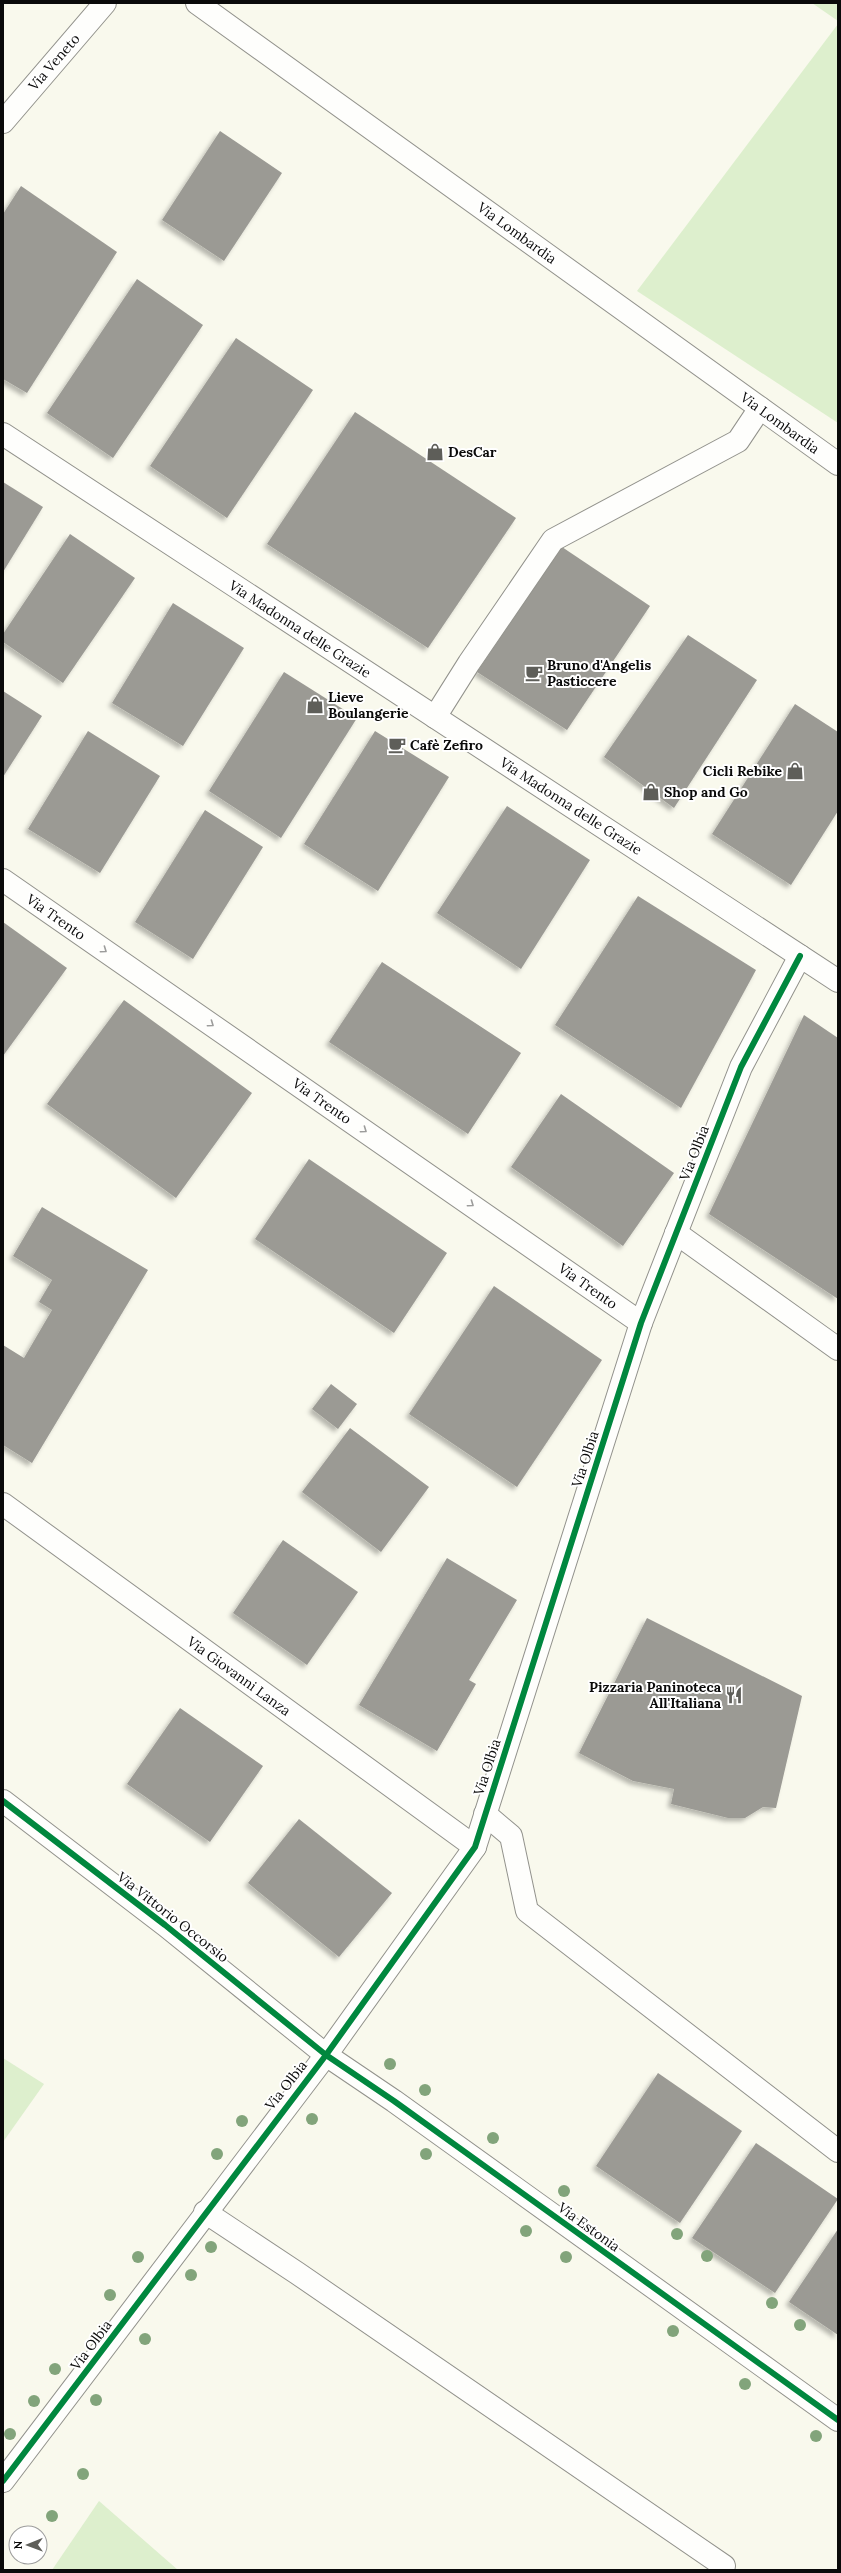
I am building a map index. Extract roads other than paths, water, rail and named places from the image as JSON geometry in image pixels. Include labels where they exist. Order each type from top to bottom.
[{"type":"street","name":"Via Veneto","points":[[3,122],[105,3]]},
{"type":"street","name":"Via Lombardia","points":[[197,3],[838,464]]},
{"type":"street","points":[[435,717],[469,663],[553,540],[738,441],[760,408]]},
{"type":"street","name":"Via Madonna delle Grazie","points":[[3,434],[838,981]]},
{"type":"street","name":"Via Trento","points":[[3,880],[641,1323]]},
{"type":"street","name":"Via Olbia","points":[[3,2481],[205,2212],[326,2055],[475,1847],[641,1323],[741,1067],[800,956]]},
{"type":"street","points":[[676,1233],[838,1349]]},
{"type":"street","name":"Via Giovanni Lanza","points":[[3,1504],[475,1847]]},
{"type":"street","name":"Via Vittorio Occorsio","points":[[3,1801],[165,1925],[326,2055]]},
{"type":"street","points":[[485,1814],[511,1836],[527,1911],[838,2150]]},
{"type":"street","name":"Via Estonia","points":[[326,2055],[394,2101],[838,2420]]},
{"type":"street","points":[[205,2212],[724,2566],[721,2570]]},
{"type":"place","name":"DesCar","points":[[435,452]]},
{"type":"place","name":"Bruno d'Angelis Pasticcere","points":[[534,673]]},
{"type":"place","name":"Lieve Boulangerie","points":[[315,705]]},
{"type":"place","name":"Cafè Zefiro","points":[[397,745]]},
{"type":"place","name":"Cicli Rebike","points":[[795,771]]},
{"type":"place","name":"Shop and Go","points":[[651,792]]},
{"type":"place","name":"Pizzaria Paninoteca All'Italiana","points":[[734,1695]]}]
